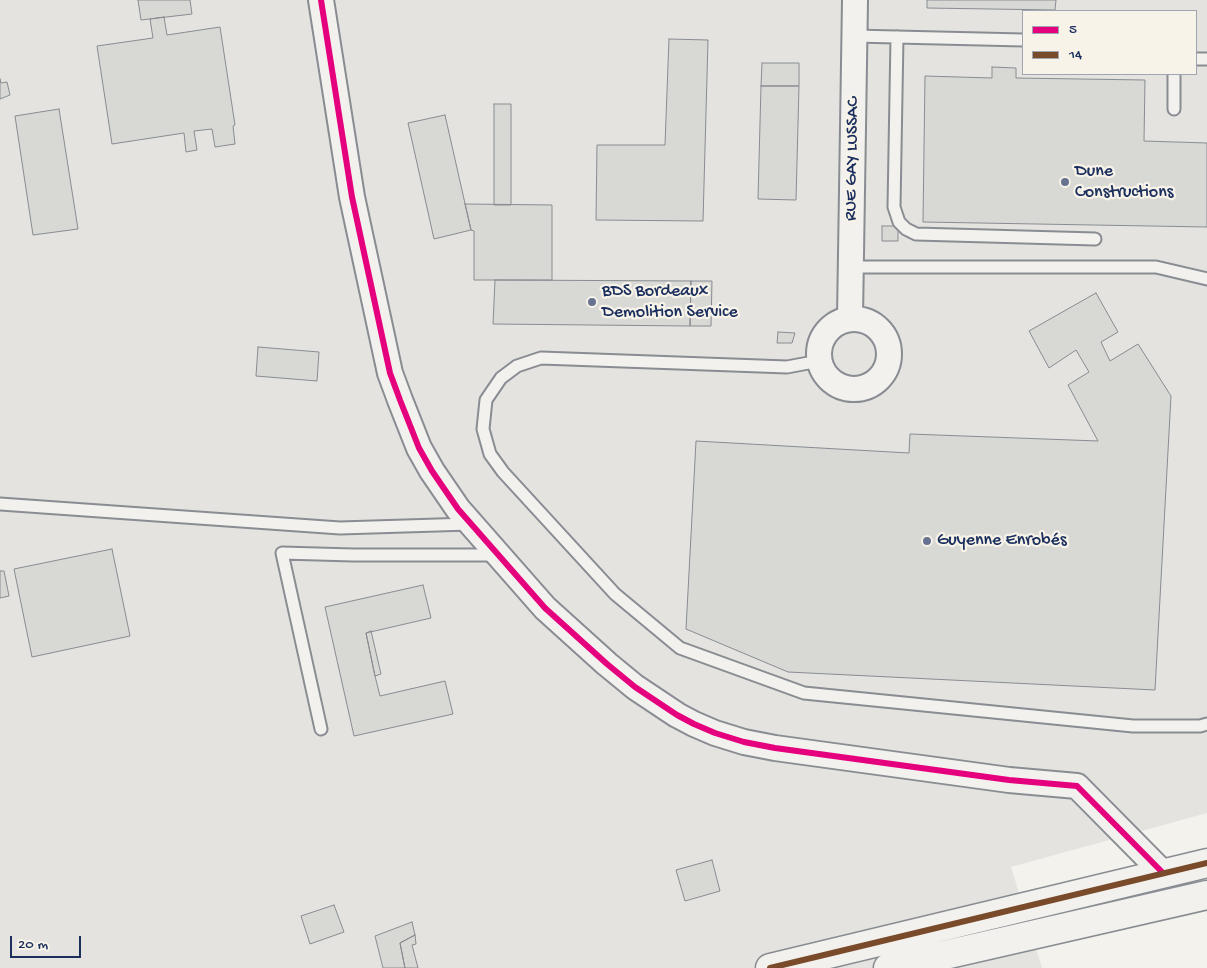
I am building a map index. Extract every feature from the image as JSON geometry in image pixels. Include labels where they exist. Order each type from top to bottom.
[{"type":"main road","points":[[770,968],[1207,863]]},
{"type":"main road","points":[[888,968],[1207,896]]},
{"type":"street","points":[[321,0],[352,198],[390,373],[420,448],[458,509],[496,555],[545,608],[606,664],[676,715],[694,724],[744,742],[775,748],[1009,780],[1077,786],[1164,873]]},
{"type":"street","name":"RUE GAY LUSSAC","points":[[850,318],[855,0]]},
{"type":"street","points":[[850,318],[862,319],[873,323],[882,331],[887,342],[888,365],[874,383],[864,388],[852,390],[830,381],[823,372],[819,360],[822,338],[829,328],[839,321],[850,318]]},
{"type":"lane","points":[[854,36],[1022,40]]},
{"type":"lane","points":[[897,37],[894,207],[899,222],[906,230],[916,234],[1095,239]]},
{"type":"lane","points":[[1174,75],[1174,110]]},
{"type":"lane","points":[[851,267],[1156,267],[1207,279]]},
{"type":"lane","points":[[819,360],[787,367],[541,358],[518,366],[501,378],[486,400],[483,429],[490,454],[503,472],[615,594],[680,648],[804,693],[1133,726],[1200,726],[1207,724]]},
{"type":"lane","points":[[0,504],[340,528],[470,524]]},
{"type":"lane","points":[[321,729],[282,553],[496,555]]},
{"type":"shaded area","points":[[0,0],[1207,0],[1207,813],[1011,867],[1042,968],[0,968]]},
{"type":"building","points":[[138,0],[190,0],[192,14],[141,20]]},
{"type":"building","points":[[927,0],[1056,0],[1055,10],[927,8]]},
{"type":"building","points":[[164,17],[167,35],[220,27],[235,125],[233,126],[235,144],[215,147],[212,129],[194,131],[197,150],[186,152],[184,133],[112,144],[97,46],[153,38],[150,19]]},
{"type":"building","points":[[669,39],[708,40],[703,221],[596,220],[597,145],[665,145]]},
{"type":"building","points":[[762,63],[799,63],[799,86],[761,86]]},
{"type":"building","name":"Dune Constructions","points":[[992,67],[1016,68],[1016,78],[1145,80],[1144,141],[1207,143],[1207,227],[923,222],[925,76],[992,78]]},
{"type":"building","points":[[0,79],[1,83],[7,82],[10,95],[0,99]]},
{"type":"building","points":[[761,86],[799,86],[796,200],[758,199]]},
{"type":"building","points":[[494,104],[511,104],[511,205],[494,205]]},
{"type":"building","points":[[59,109],[78,229],[33,235],[15,116]]},
{"type":"building","points":[[445,115],[471,230],[434,239],[408,123]]},
{"type":"building","points":[[465,204],[552,205],[552,280],[474,280],[474,231],[471,230]]},
{"type":"building","points":[[882,226],[898,226],[898,241],[882,241]]},
{"type":"building","name":"BDS Bordeaux Demolition Service","points":[[495,280],[691,281],[690,326],[493,324]]},
{"type":"building","points":[[691,281],[712,281],[711,326],[690,326]]},
{"type":"building","name":"Guyenne Enrobés","points":[[1096,293],[1118,332],[1101,342],[1110,361],[1138,344],[1171,396],[1155,690],[788,672],[686,629],[696,441],[909,453],[910,434],[1098,441],[1068,385],[1089,372],[1076,350],[1049,368],[1029,331]]},
{"type":"building","points":[[778,332],[795,333],[792,343],[777,343]]},
{"type":"building","points":[[258,347],[319,352],[317,381],[256,376]]},
{"type":"building","points":[[112,549],[130,636],[32,657],[14,569]]},
{"type":"building","points":[[0,571],[4,571],[9,596],[0,598]]},
{"type":"building","points":[[423,585],[431,618],[366,633],[375,676],[380,696],[445,681],[453,714],[354,736],[325,607]]},
{"type":"building","points":[[371,631],[381,674],[375,676],[366,633]]},
{"type":"building","points":[[712,860],[720,891],[685,901],[676,870]]},
{"type":"building","points":[[334,905],[344,932],[310,944],[301,916]]},
{"type":"building","points":[[412,922],[415,935],[400,943],[405,968],[383,968],[375,936]]},
{"type":"building","points":[[415,935],[416,944],[412,945],[418,968],[405,968],[400,943]]},
{"type":"transit line","name":"5","points":[[321,0],[352,197],[390,373],[419,448],[432,471],[458,509],[545,608],[635,687],[694,724],[744,742],[775,748],[1009,780],[1077,786],[1163,873]]},
{"type":"transit line","name":"14","points":[[770,968],[1207,863]]},
{"type":"place","name":"Dune Constructions","points":[[1065,182]]},
{"type":"place","name":"BDS Bordeaux Demolition Service","points":[[592,302]]},
{"type":"place","name":"Guyenne Enrobés","points":[[927,541]]}]
